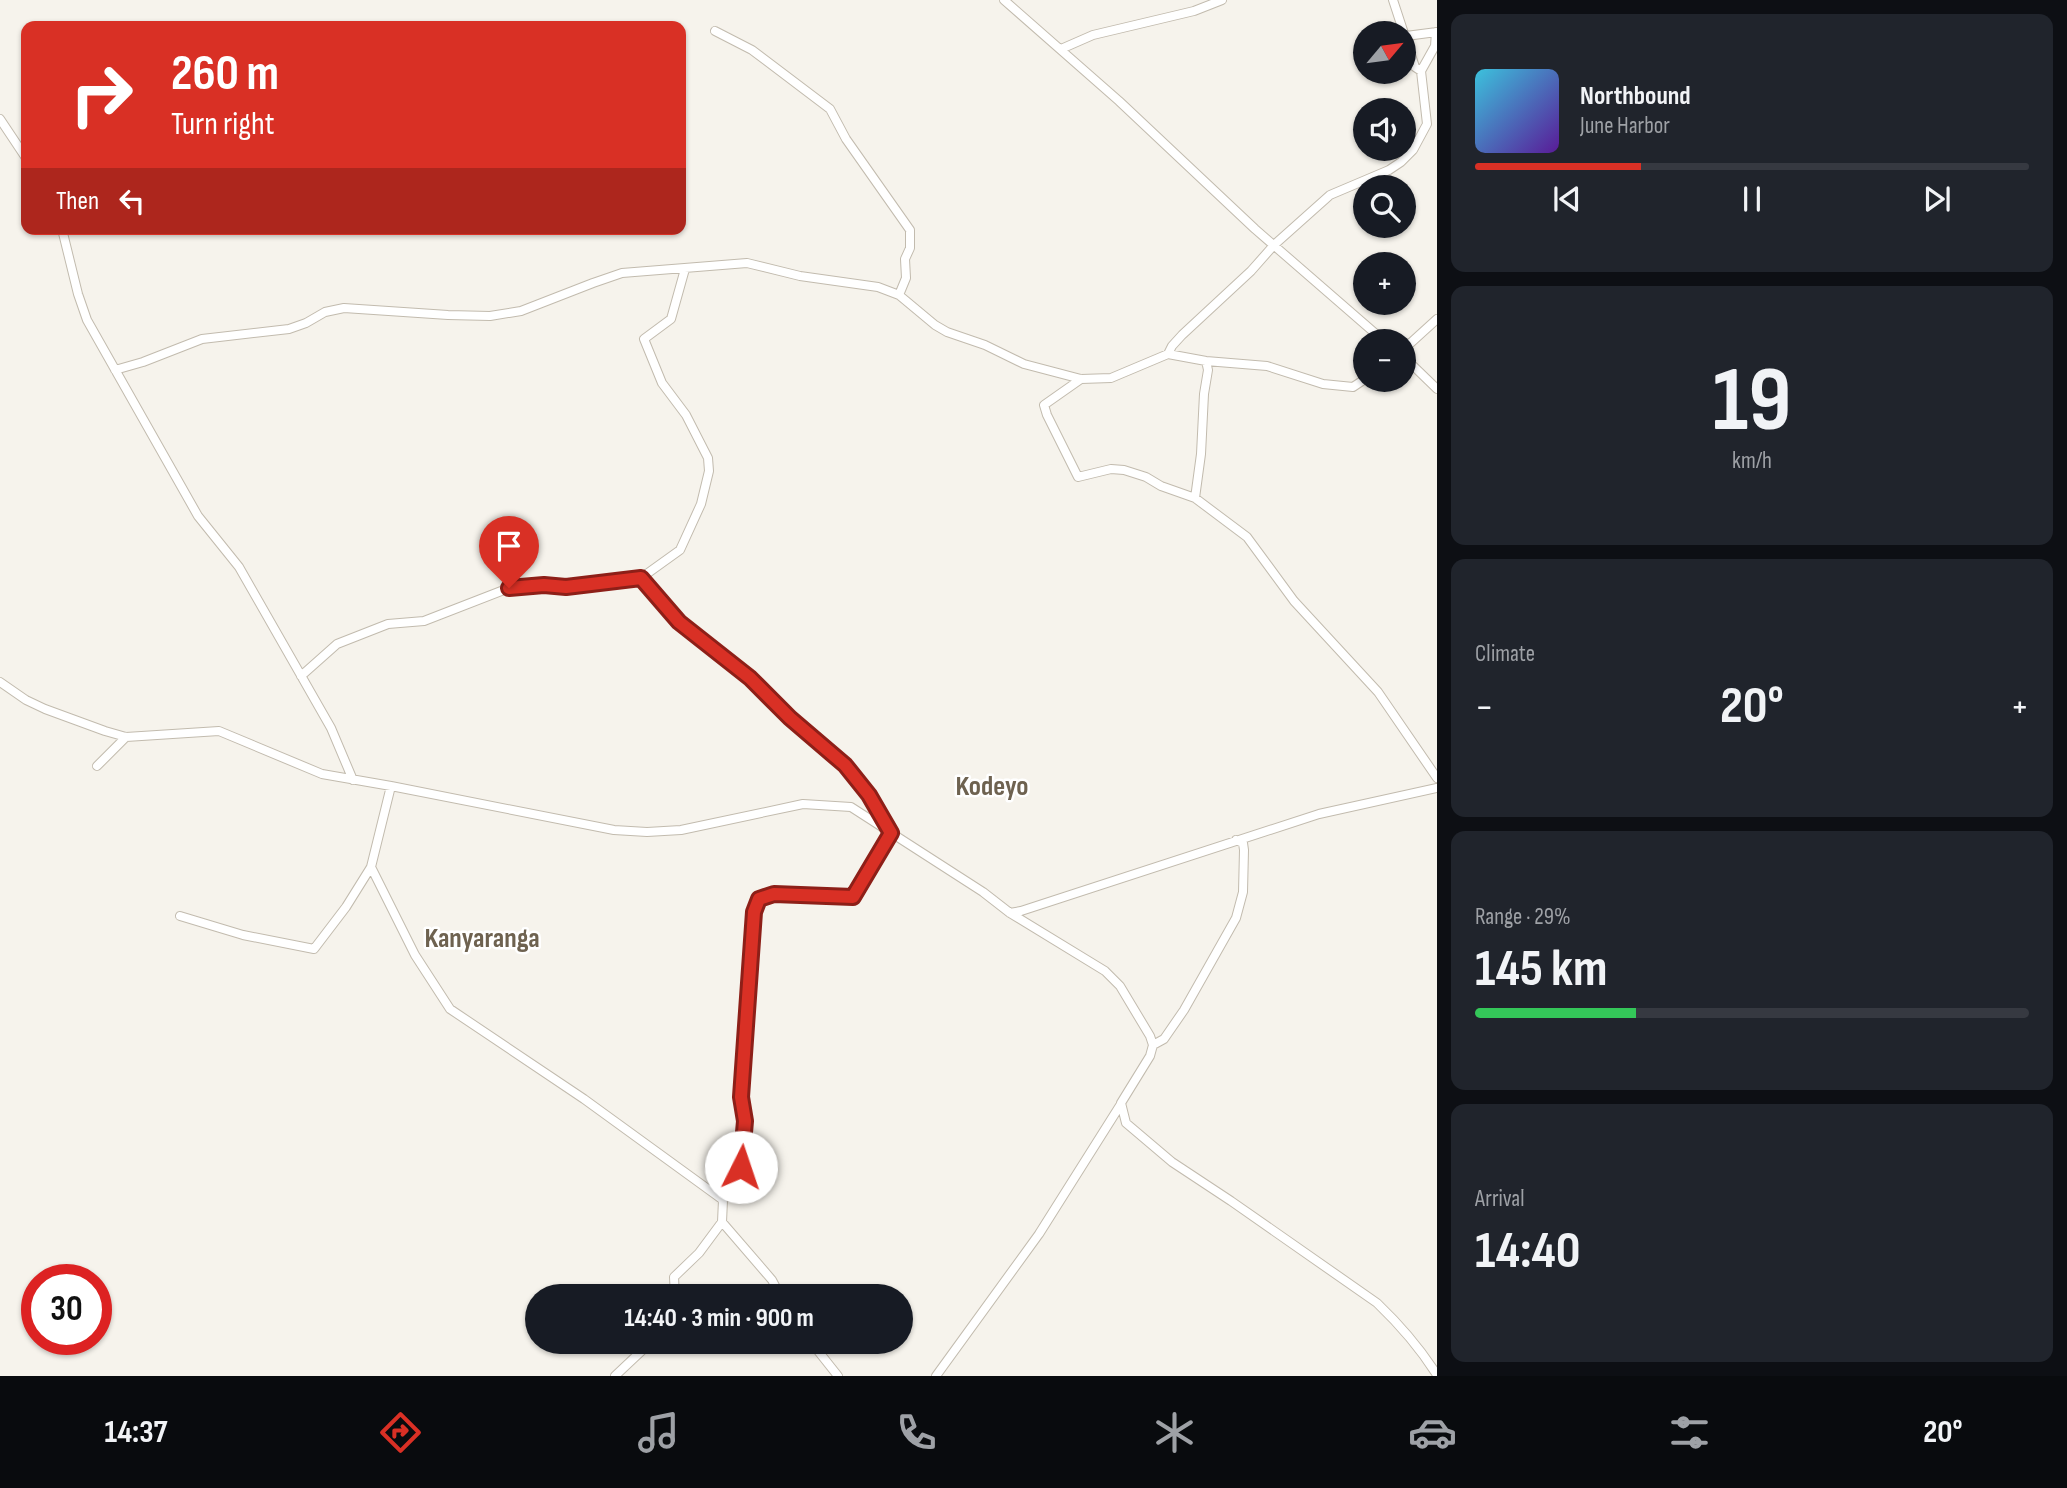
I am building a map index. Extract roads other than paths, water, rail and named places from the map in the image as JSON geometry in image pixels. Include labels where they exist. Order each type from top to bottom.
[{"type":"street","points":[[1004,0],[1370,329]]},
{"type":"street","points":[[1061,49],[1093,35],[1194,11],[1222,0]]},
{"type":"street","points":[[1392,0],[1400,21]]},
{"type":"street","points":[[715,31],[752,50],[831,109],[846,139],[910,230],[910,248],[905,259],[906,278],[900,295]]},
{"type":"street","points":[[1168,354],[1182,335],[1330,195],[1389,170],[1413,150],[1427,124],[1420,71],[1435,46],[1437,32],[1416,35]]},
{"type":"street","points":[[1416,68],[1420,71]]},
{"type":"street","points":[[0,119],[21,150]]},
{"type":"street","points":[[63,235],[87,320],[198,516],[239,567],[331,728],[354,779]]},
{"type":"street","points":[[115,370],[202,339],[289,328],[306,323],[325,312],[344,308],[490,316],[521,311],[593,282],[622,274],[747,263],[800,276],[878,287],[900,295],[947,332],[985,345],[1024,364],[1082,379],[1111,378],[1168,354],[1266,366],[1323,384],[1353,387]]},
{"type":"street","points":[[301,676],[337,644],[388,624],[424,621],[509,588],[544,585],[566,587],[641,578],[680,550],[701,504],[709,471],[708,458],[685,415],[662,383],[644,340],[671,319],[685,269]]},
{"type":"street","points":[[1416,338],[1437,319]]},
{"type":"street","points":[[1195,498],[1208,370],[1206,360]]},
{"type":"street","points":[[1416,369],[1437,389]]},
{"type":"street","points":[[1082,379],[1044,405],[1046,415],[1078,477],[1111,469],[1124,470],[1195,498],[1247,537],[1294,601],[1378,692],[1437,778]]},
{"type":"street","points":[[641,578],[679,622],[750,678],[790,718],[845,765],[869,795],[891,833]]},
{"type":"street","points":[[0,682],[45,709],[125,737],[219,731],[322,774],[614,830],[681,830],[803,804],[851,807],[983,892],[1010,913],[1105,971],[1120,986],[1150,1036],[1153,1045],[1150,1056],[1039,1234],[936,1376]]},
{"type":"street","points":[[97,766],[125,737]]},
{"type":"street","points":[[180,916],[243,935],[314,949],[371,867],[391,786]]},
{"type":"street","points":[[1010,913],[1319,814],[1437,788]]},
{"type":"street","points":[[674,1284],[674,1277],[699,1253],[722,1222],[723,1200],[741,1167],[745,1121],[741,1097],[754,912],[759,899],[774,894],[853,897],[891,833]]},
{"type":"street","points":[[1153,1045],[1164,1039],[1184,1010],[1236,918],[1243,892],[1244,850],[1243,844],[1236,840]]},
{"type":"street","points":[[371,867],[415,956],[450,1009],[584,1099],[723,1200]]},
{"type":"street","points":[[1121,1103],[1126,1123],[1172,1163],[1377,1303],[1409,1336],[1437,1375]]},
{"type":"street","points":[[722,1222],[774,1284]]},
{"type":"street","points":[[615,1376],[638,1354]]},
{"type":"street","points":[[821,1354],[838,1376]]},
{"type":"district","name":"Kodeyo","points":[[992,786]]},
{"type":"district","name":"Kanyaranga","points":[[482,938]]}]
